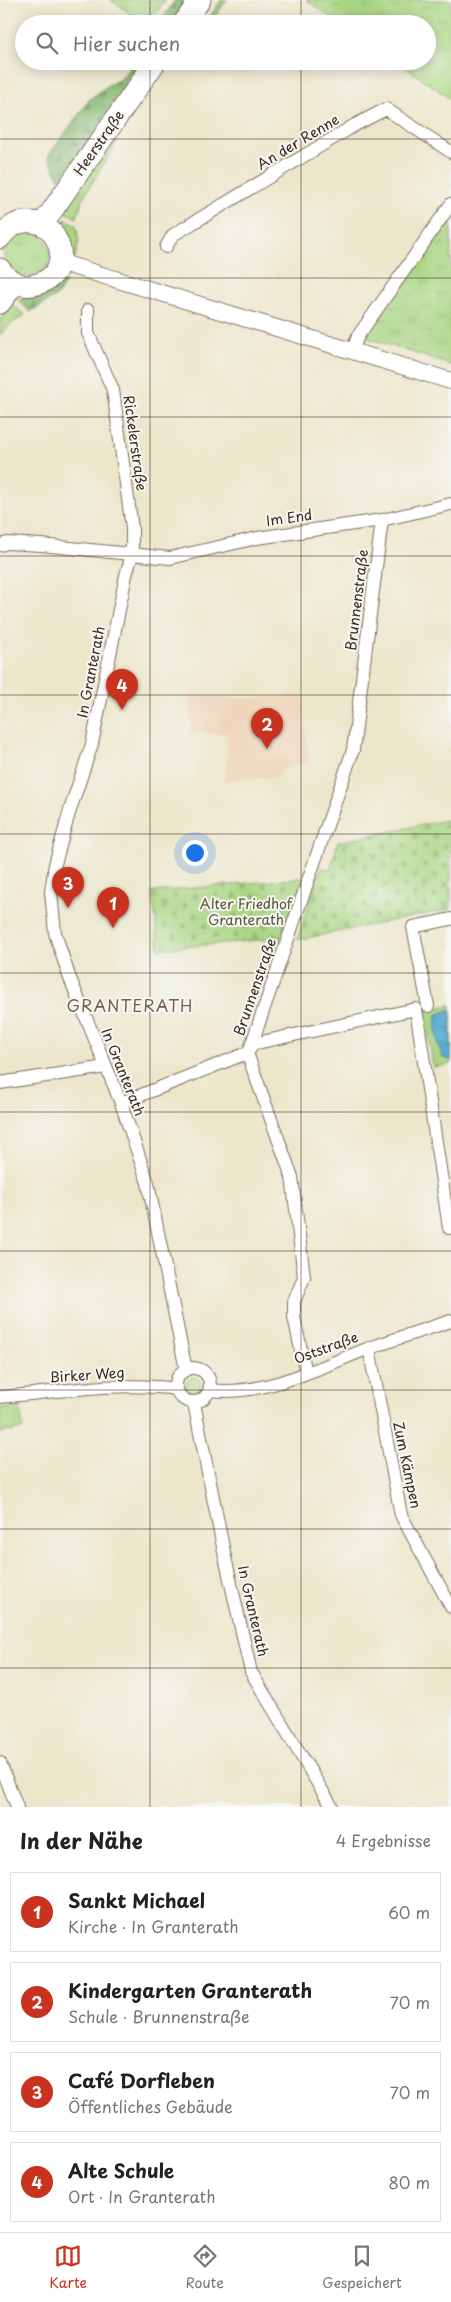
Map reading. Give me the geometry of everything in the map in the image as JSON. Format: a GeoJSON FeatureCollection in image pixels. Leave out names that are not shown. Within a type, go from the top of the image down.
{"type":"FeatureCollection","features":[{"type":"Feature","properties":{"kind":"main road"},"geometry":{"type":"LineString","coordinates":[[189,15],[200,0]]}},
{"type":"Feature","properties":{"kind":"main road","name":"Heerstraße"},"geometry":{"type":"LineString","coordinates":[[42,224],[150,70]]}},
{"type":"Feature","properties":{"kind":"main road"},"geometry":{"type":"LineString","coordinates":[[0,238],[7,230],[21,222],[42,224],[54,234],[59,244],[60,262],[53,275],[40,284],[25,286],[7,276],[0,303]]}},
{"type":"Feature","properties":{"kind":"street","name":"An der Renne"},"geometry":{"type":"LineString","coordinates":[[166,247],[173,235],[355,125],[386,109],[451,152]]}},
{"type":"Feature","properties":{"kind":"street"},"geometry":{"type":"LineString","coordinates":[[352,352],[358,336],[451,204]]}},
{"type":"Feature","properties":{"kind":"street"},"geometry":{"type":"LineString","coordinates":[[60,262],[451,382]]}},
{"type":"Feature","properties":{"kind":"street","name":"Rickelerstraße"},"geometry":{"type":"LineString","coordinates":[[88,310],[88,333],[112,390],[132,528],[132,555]]}},
{"type":"Feature","properties":{"kind":"street","name":"Im End"},"geometry":{"type":"LineString","coordinates":[[0,545],[41,545],[170,558],[257,538],[382,520],[451,504]]}},
{"type":"Feature","properties":{"kind":"street","name":"Brunnenstraße"},"geometry":{"type":"LineString","coordinates":[[306,1372],[294,1317],[294,1302],[304,1277],[292,1177],[249,1048],[353,750],[382,520]]}},
{"type":"Feature","properties":{"kind":"street","name":"In Granterath"},"geometry":{"type":"LineString","coordinates":[[132,555],[126,576],[92,744],[70,810],[51,892],[55,933],[69,976],[121,1103],[148,1183],[186,1370]]}},
{"type":"Feature","properties":{"kind":"street"},"geometry":{"type":"LineString","coordinates":[[428,1006],[413,927],[451,919]]}},
{"type":"Feature","properties":{"kind":"street"},"geometry":{"type":"LineString","coordinates":[[121,1103],[249,1048],[416,1008],[447,1177],[449,1228]]}},
{"type":"Feature","properties":{"kind":"street"},"geometry":{"type":"LineString","coordinates":[[0,1084],[106,1067]]}},
{"type":"Feature","properties":{"kind":"street","name":"Oststraße"},"geometry":{"type":"LineString","coordinates":[[210,1390],[225,1392],[250,1390],[451,1321]]}},
{"type":"Feature","properties":{"kind":"street","name":"Zum Kämpen"},"geometry":{"type":"LineString","coordinates":[[369,1348],[401,1516],[451,1607]]}},
{"type":"Feature","properties":{"kind":"street"},"geometry":{"type":"LineString","coordinates":[[194,1368],[203,1371],[210,1380],[210,1390],[204,1399],[194,1402],[185,1400],[176,1389],[179,1376],[186,1370],[194,1368]]}},
{"type":"Feature","properties":{"kind":"street","name":"Birker Weg"},"geometry":{"type":"LineString","coordinates":[[0,1396],[124,1387],[158,1386],[176,1389]]}},
{"type":"Feature","properties":{"kind":"street","name":"In Granterath"},"geometry":{"type":"LineString","coordinates":[[194,1402],[225,1557],[251,1672],[332,1807]]}},
{"type":"Feature","properties":{"kind":"street"},"geometry":{"type":"LineString","coordinates":[[0,1763],[16,1807]]}},
{"type":"Feature","properties":{"kind":"shaded area"},"geometry":{"type":"Polygon","coordinates":[[[303,694],[308,764],[287,766],[277,777],[225,781],[228,734],[190,732],[192,695],[244,699],[303,694]]]}},
{"type":"Feature","properties":{"kind":"green space"},"geometry":{"type":"Polygon","coordinates":[[[111,0],[165,0],[155,15],[133,15],[111,0]]]}},
{"type":"Feature","properties":{"kind":"green space"},"geometry":{"type":"Polygon","coordinates":[[[175,0],[188,0],[178,15],[165,15],[175,0]]]}},
{"type":"Feature","properties":{"kind":"green space"},"geometry":{"type":"Polygon","coordinates":[[[221,0],[227,0],[216,15],[211,15],[221,0]]]}},
{"type":"Feature","properties":{"kind":"green space"},"geometry":{"type":"Polygon","coordinates":[[[306,0],[451,0],[451,99],[409,70],[436,70],[436,15],[328,15],[306,0]]]}},
{"type":"Feature","properties":{"kind":"green space"},"geometry":{"type":"Polygon","coordinates":[[[128,70],[140,70],[59,179],[48,156],[90,99],[108,85],[121,79],[128,70]]]}},
{"type":"Feature","properties":{"kind":"green space"},"geometry":{"type":"Polygon","coordinates":[[[112,139],[117,142],[82,199],[77,218],[65,212],[112,139]]]}},
{"type":"Feature","properties":{"kind":"green space"},"geometry":{"type":"Polygon","coordinates":[[[451,212],[451,365],[365,337],[451,212]]]}},
{"type":"Feature","properties":{"kind":"green space"},"geometry":{"type":"Polygon","coordinates":[[[65,219],[76,225],[79,241],[75,258],[64,239],[62,229],[65,219]]]}},
{"type":"Feature","properties":{"kind":"green space"},"geometry":{"type":"Polygon","coordinates":[[[40,231],[53,255],[43,273],[23,277],[6,265],[4,252],[6,244],[13,233],[40,231]]]}},
{"type":"Feature","properties":{"kind":"green space"},"geometry":{"type":"Polygon","coordinates":[[[66,282],[58,295],[30,312],[19,300],[66,282]]]}},
{"type":"Feature","properties":{"kind":"green space"},"geometry":{"type":"Polygon","coordinates":[[[12,305],[25,315],[11,324],[0,335],[0,320],[12,305]]]}},
{"type":"Feature","properties":{"kind":"green space"},"geometry":{"type":"Polygon","coordinates":[[[451,819],[451,909],[297,940],[321,867],[330,870],[338,842],[451,819]]]}},
{"type":"Feature","properties":{"kind":"green space","name":"Alter Friedhof Granterath"},"geometry":{"type":"Polygon","coordinates":[[[304,878],[281,938],[159,949],[152,892],[304,878]]]}},
{"type":"Feature","properties":{"kind":"green space"},"geometry":{"type":"Polygon","coordinates":[[[451,1005],[451,1064],[433,1067],[425,1010],[451,1005]]]}},
{"type":"Feature","properties":{"kind":"green space"},"geometry":{"type":"Polygon","coordinates":[[[190,1377],[196,1377],[201,1382],[199,1391],[190,1393],[185,1388],[185,1382],[190,1377]]]}},
{"type":"Feature","properties":{"kind":"green space"},"geometry":{"type":"Polygon","coordinates":[[[20,1407],[23,1429],[0,1433],[0,1408],[20,1407]]]}},
{"type":"Feature","properties":{"kind":"water"},"geometry":{"type":"Polygon","coordinates":[[[451,1009],[451,1060],[443,1058],[441,1053],[437,1037],[436,1015],[451,1009]]]}},
{"type":"Feature","properties":{"kind":"place","name":"Alte Schule"},"geometry":{"type":"Point","coordinates":[122,710]}},
{"type":"Feature","properties":{"kind":"place","name":"Kindergarten Granterath"},"geometry":{"type":"Point","coordinates":[267,749]}},
{"type":"Feature","properties":{"kind":"place","name":"Café Dorfleben"},"geometry":{"type":"Point","coordinates":[68,908]}},
{"type":"Feature","properties":{"kind":"place","name":"Sankt Michael"},"geometry":{"type":"Point","coordinates":[113,928]}},
{"type":"Feature","properties":{"kind":"district","name":"GRANTERATH"},"geometry":{"type":"Point","coordinates":[130,1006]}}]}
